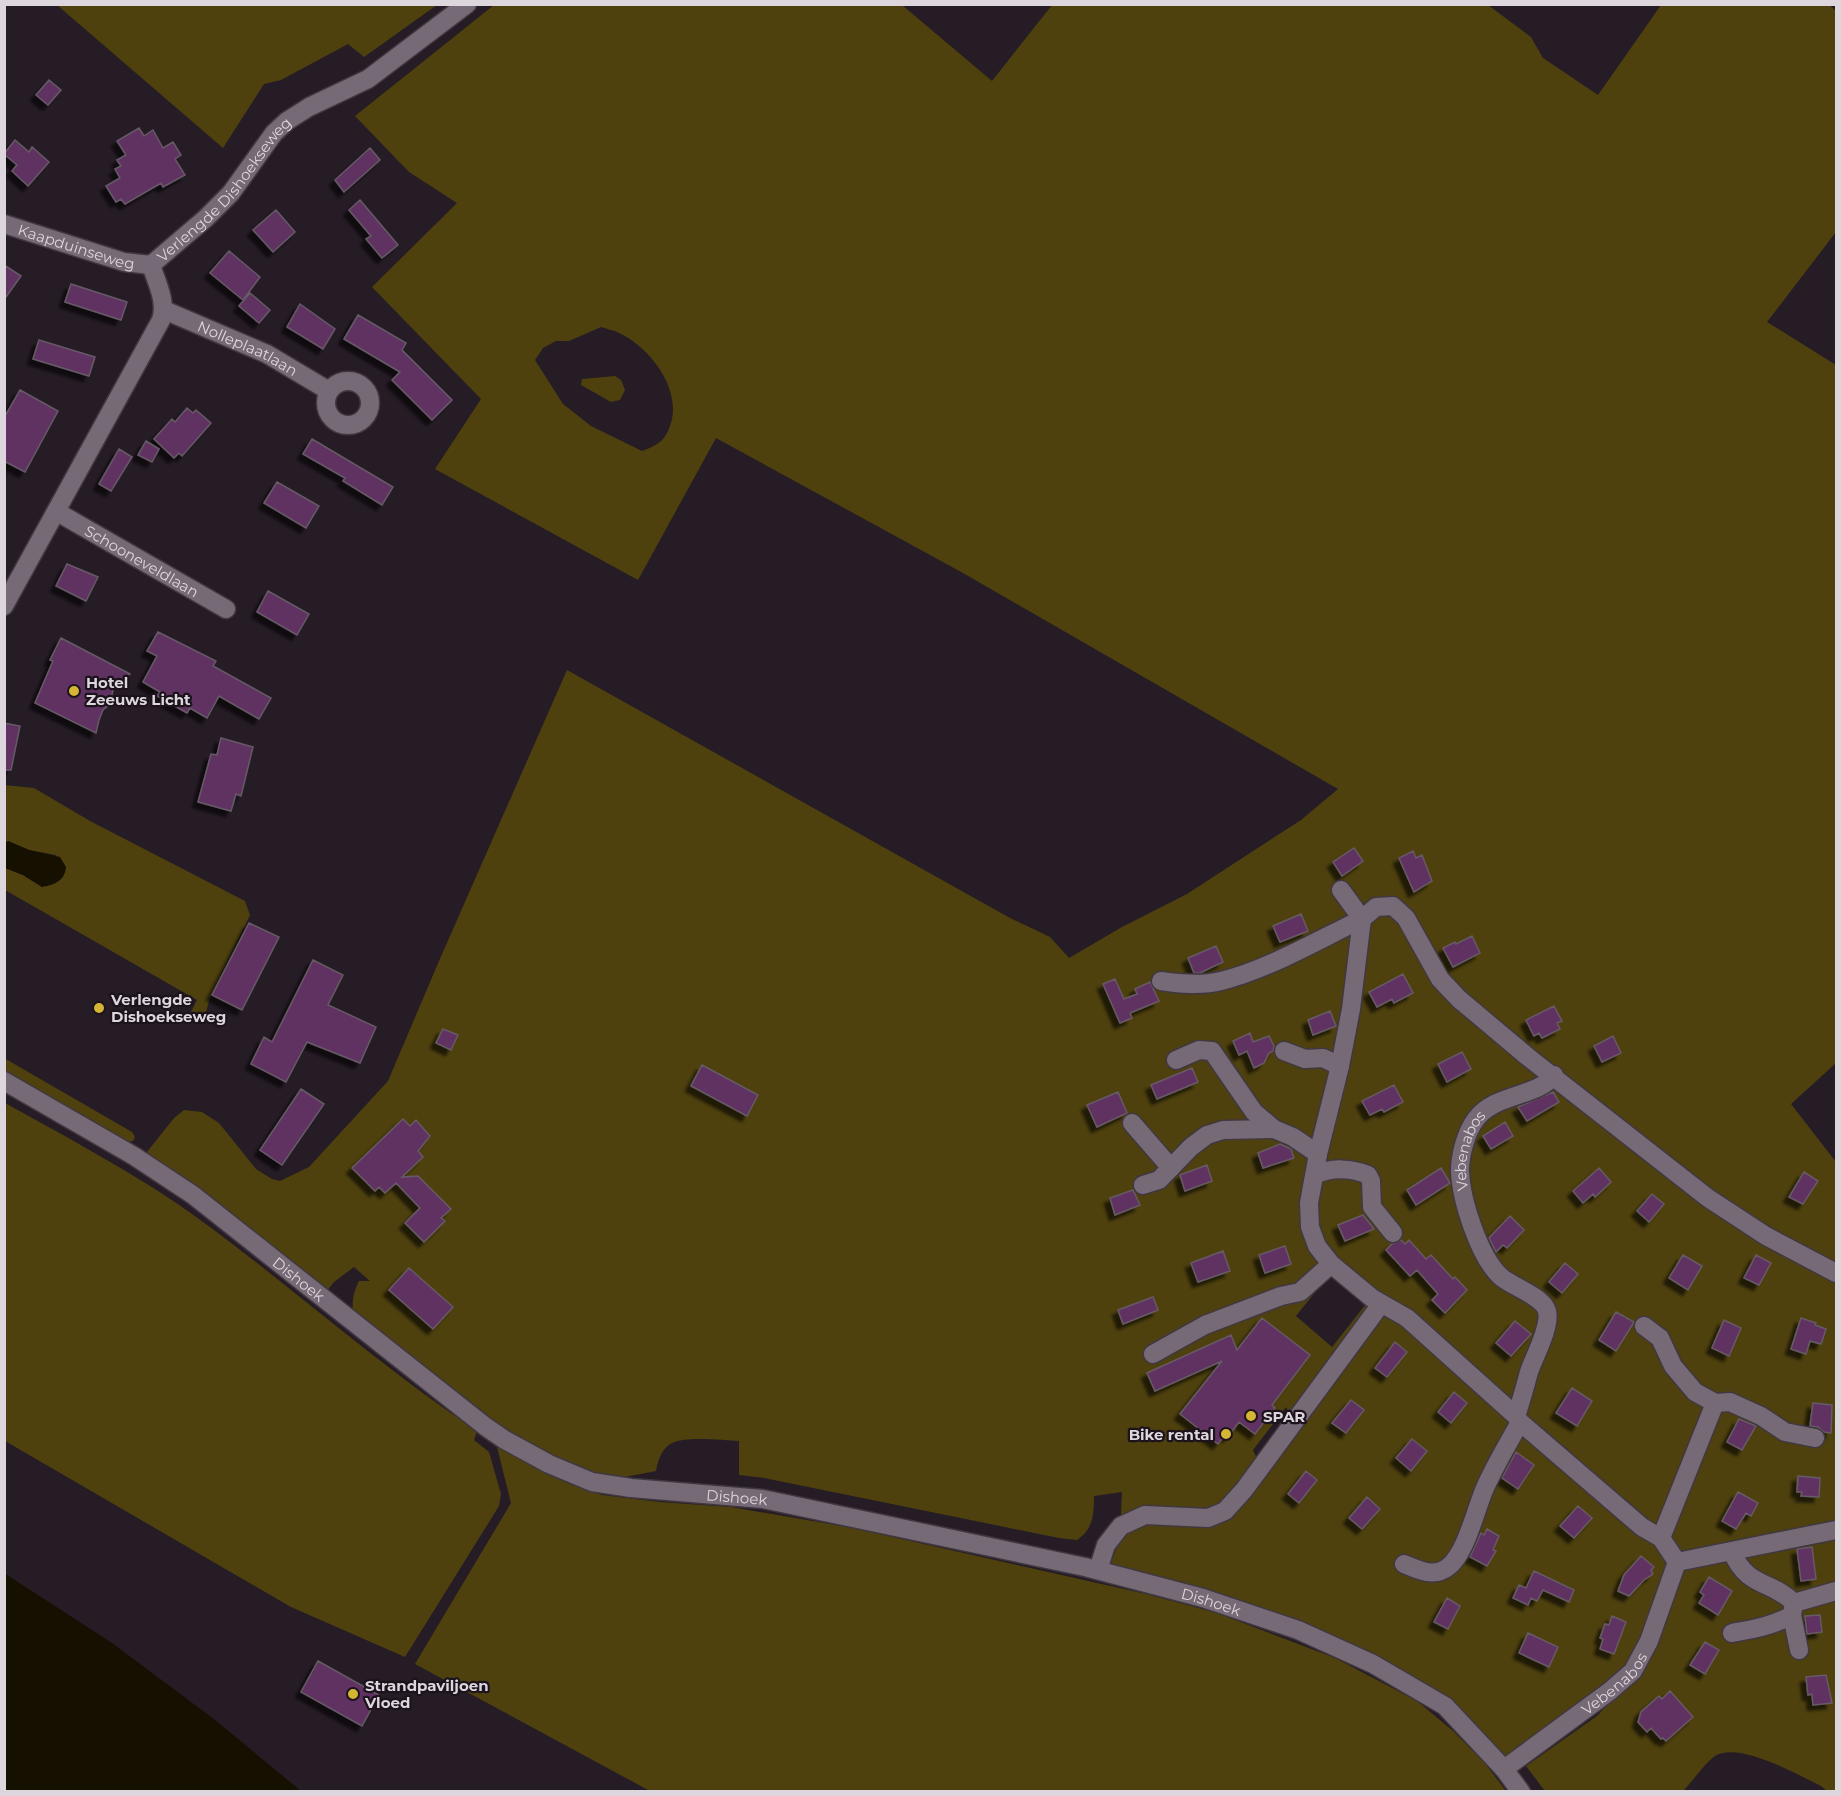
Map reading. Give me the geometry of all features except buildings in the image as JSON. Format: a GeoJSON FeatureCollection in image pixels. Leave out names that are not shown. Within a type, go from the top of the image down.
{"type":"FeatureCollection","features":[{"type":"Feature","properties":{"kind":"street","name":"Verlengde Dishoekseweg"},"geometry":{"type":"LineString","coordinates":[[164,310],[151,265],[206,218],[231,193],[274,133],[287,121],[309,107],[369,79],[467,4]]}},
{"type":"Feature","properties":{"kind":"street","name":"Kaapduinseweg"},"geometry":{"type":"LineString","coordinates":[[4,224],[124,261],[151,265]]}},
{"type":"Feature","properties":{"kind":"street","name":"Nolleplaatlaan"},"geometry":{"type":"LineString","coordinates":[[164,310],[267,354],[329,391]]}},
{"type":"Feature","properties":{"kind":"street"},"geometry":{"type":"LineString","coordinates":[[4,606],[57,512],[164,310]]}},
{"type":"Feature","properties":{"kind":"street","name":"Schooneveldlaan"},"geometry":{"type":"LineString","coordinates":[[57,512],[226,609]]}},
{"type":"Feature","properties":{"kind":"street"},"geometry":{"type":"LineString","coordinates":[[1341,890],[1362,919],[1351,1010],[1309,1203],[1310,1227],[1317,1246],[1331,1264],[1381,1304],[1407,1318],[1642,1527],[1661,1538],[1677,1562],[1836,1530]]}},
{"type":"Feature","properties":{"kind":"street"},"geometry":{"type":"LineString","coordinates":[[1161,981],[1189,985],[1220,981],[1257,969],[1362,919],[1376,907],[1393,906],[1406,918],[1440,979],[1459,999],[1528,1057],[1554,1075],[1631,1140],[1708,1198],[1766,1236],[1836,1273]]}},
{"type":"Feature","properties":{"kind":"street"},"geometry":{"type":"LineString","coordinates":[[1176,1060],[1199,1050],[1212,1051],[1254,1112],[1274,1129],[1293,1137],[1318,1154]]}},
{"type":"Feature","properties":{"kind":"street"},"geometry":{"type":"LineString","coordinates":[[1284,1051],[1305,1059],[1323,1058],[1340,1066]]}},
{"type":"Feature","properties":{"kind":"street","name":"Vebenabos"},"geometry":{"type":"LineString","coordinates":[[1404,1564],[1431,1573],[1447,1568],[1455,1559],[1474,1520],[1483,1491],[1518,1419],[1530,1371],[1546,1326],[1547,1311],[1539,1299],[1499,1276],[1483,1251],[1462,1191],[1460,1169],[1463,1147],[1476,1119],[1490,1105],[1545,1084],[1554,1075]]}},
{"type":"Feature","properties":{"kind":"street","name":"Dishoek"},"geometry":{"type":"LineString","coordinates":[[4,1081],[134,1156],[193,1195],[486,1427],[549,1464],[592,1482],[631,1488],[763,1499],[1098,1570],[1203,1598],[1287,1626],[1373,1664],[1445,1706],[1504,1768],[1521,1791]]}},
{"type":"Feature","properties":{"kind":"street"},"geometry":{"type":"LineString","coordinates":[[1132,1123],[1171,1168]]}},
{"type":"Feature","properties":{"kind":"street"},"geometry":{"type":"LineString","coordinates":[[1143,1185],[1159,1180],[1191,1147],[1207,1135],[1223,1130],[1274,1129]]}},
{"type":"Feature","properties":{"kind":"street"},"geometry":{"type":"LineString","coordinates":[[1315,1175],[1327,1169],[1359,1171],[1368,1175],[1371,1181],[1372,1207],[1393,1233]]}},
{"type":"Feature","properties":{"kind":"street"},"geometry":{"type":"LineString","coordinates":[[1153,1354],[1205,1325],[1281,1296],[1300,1292],[1331,1264]]}},
{"type":"Feature","properties":{"kind":"street"},"geometry":{"type":"LineString","coordinates":[[1098,1570],[1106,1545],[1121,1526],[1145,1515],[1208,1518],[1225,1511],[1244,1490],[1381,1304]]}},
{"type":"Feature","properties":{"kind":"street"},"geometry":{"type":"LineString","coordinates":[[1644,1326],[1660,1338],[1672,1366],[1695,1392],[1715,1403],[1730,1401],[1761,1416],[1785,1432],[1815,1438]]}},
{"type":"Feature","properties":{"kind":"street"},"geometry":{"type":"LineString","coordinates":[[1661,1538],[1715,1403]]}},
{"type":"Feature","properties":{"kind":"street"},"geometry":{"type":"LineString","coordinates":[[1732,1552],[1737,1562],[1755,1581],[1790,1598],[1799,1650]]}},
{"type":"Feature","properties":{"kind":"street","name":"Vebenabos"},"geometry":{"type":"LineString","coordinates":[[1504,1768],[1610,1691],[1633,1671],[1649,1641],[1677,1562]]}},
{"type":"Feature","properties":{"kind":"street"},"geometry":{"type":"LineString","coordinates":[[1732,1633],[1765,1627],[1793,1609],[1836,1591]]}},
{"type":"Feature","properties":{"kind":"shaded area"},"geometry":{"type":"Polygon","coordinates":[[[1828,4],[1836,11],[1836,232],[1767,322],[1836,365],[1836,1063],[1791,1104],[1836,1162],[1836,1791],[1827,1791],[1768,1761],[1738,1753],[1726,1753],[1711,1759],[1683,1791],[1545,1791],[1526,1766],[1597,1716],[1608,1704],[1603,1688],[1507,1760],[1464,1712],[1426,1685],[1382,1661],[1337,1640],[1248,1606],[1170,1580],[1110,1565],[1120,1539],[1122,1492],[1094,1496],[1092,1521],[1077,1540],[739,1475],[739,1441],[705,1439],[678,1441],[672,1443],[663,1452],[656,1471],[620,1478],[576,1468],[513,1435],[469,1405],[353,1314],[353,1297],[359,1281],[370,1281],[354,1267],[334,1282],[325,1293],[143,1157],[174,1118],[184,1110],[202,1112],[219,1123],[256,1169],[280,1181],[309,1167],[388,1081],[567,670],[1010,918],[1050,937],[1069,958],[1122,927],[1187,894],[1301,820],[1338,789],[963,573],[716,438],[638,580],[435,469],[481,399],[372,287],[457,203],[409,172],[355,116],[494,5],[902,5],[992,81],[1052,5],[1488,5],[1531,37],[1543,58],[1598,95],[1661,5],[1828,4]],[[601,327],[569,341],[556,341],[543,348],[535,360],[563,404],[591,426],[642,451],[659,443],[668,431],[672,419],[671,393],[659,368],[640,347],[619,333],[601,327]],[[1329,1275],[1296,1316],[1332,1347],[1366,1304],[1329,1275]],[[1286,1407],[1253,1450],[1263,1472],[1296,1428],[1286,1407]]]}},
{"type":"Feature","properties":{"kind":"shaded area"},"geometry":{"type":"Polygon","coordinates":[[[57,5],[437,5],[364,57],[348,44],[281,80],[264,84],[223,148],[57,5]]]}},
{"type":"Feature","properties":{"kind":"shaded area"},"geometry":{"type":"Polygon","coordinates":[[[615,376],[621,380],[625,390],[620,400],[611,402],[581,385],[582,379],[615,376]]]}},
{"type":"Feature","properties":{"kind":"shaded area"},"geometry":{"type":"Polygon","coordinates":[[[5,785],[34,788],[90,821],[245,901],[250,915],[211,995],[203,1022],[189,1016],[197,1000],[5,890],[5,868],[23,875],[42,887],[56,855],[29,850],[8,841],[5,843],[5,785]]]}},
{"type":"Feature","properties":{"kind":"shaded area"},"geometry":{"type":"Polygon","coordinates":[[[8,841],[29,850],[60,857],[66,867],[64,876],[55,883],[42,887],[23,875],[5,868],[5,843],[8,841]]]}},
{"type":"Feature","properties":{"kind":"shaded area"},"geometry":{"type":"Polygon","coordinates":[[[4,1058],[132,1132],[135,1137],[133,1141],[122,1140],[5,1071],[4,1058]]]}},
{"type":"Feature","properties":{"kind":"shaded area"},"geometry":{"type":"Polygon","coordinates":[[[5,1103],[110,1162],[186,1209],[375,1357],[477,1431],[474,1440],[489,1452],[501,1494],[499,1506],[405,1657],[291,1607],[5,1441],[5,1103]]]}},
{"type":"Feature","properties":{"kind":"shaded area"},"geometry":{"type":"Polygon","coordinates":[[[496,1443],[567,1483],[602,1495],[731,1507],[853,1528],[1146,1594],[1217,1613],[1335,1658],[1417,1701],[1452,1730],[1484,1762],[1506,1791],[650,1791],[415,1664],[511,1503],[496,1443]]]}},
{"type":"Feature","properties":{"kind":"shaded area"},"geometry":{"type":"Polygon","coordinates":[[[4,1573],[112,1643],[215,1720],[301,1791],[5,1791],[4,1573]]]}},
{"type":"Feature","properties":{"kind":"place","name":"Hotel Zeeuws Licht"},"geometry":{"type":"Point","coordinates":[74,691]}},
{"type":"Feature","properties":{"kind":"place","name":"Verlengde Dishoekseweg"},"geometry":{"type":"Point","coordinates":[99,1008]}},
{"type":"Feature","properties":{"kind":"place","name":"SPAR"},"geometry":{"type":"Point","coordinates":[1251,1416]}},
{"type":"Feature","properties":{"kind":"place","name":"Bike rental"},"geometry":{"type":"Point","coordinates":[1226,1434]}},
{"type":"Feature","properties":{"kind":"place","name":"Strandpaviljoen Vloed"},"geometry":{"type":"Point","coordinates":[353,1694]}}]}
